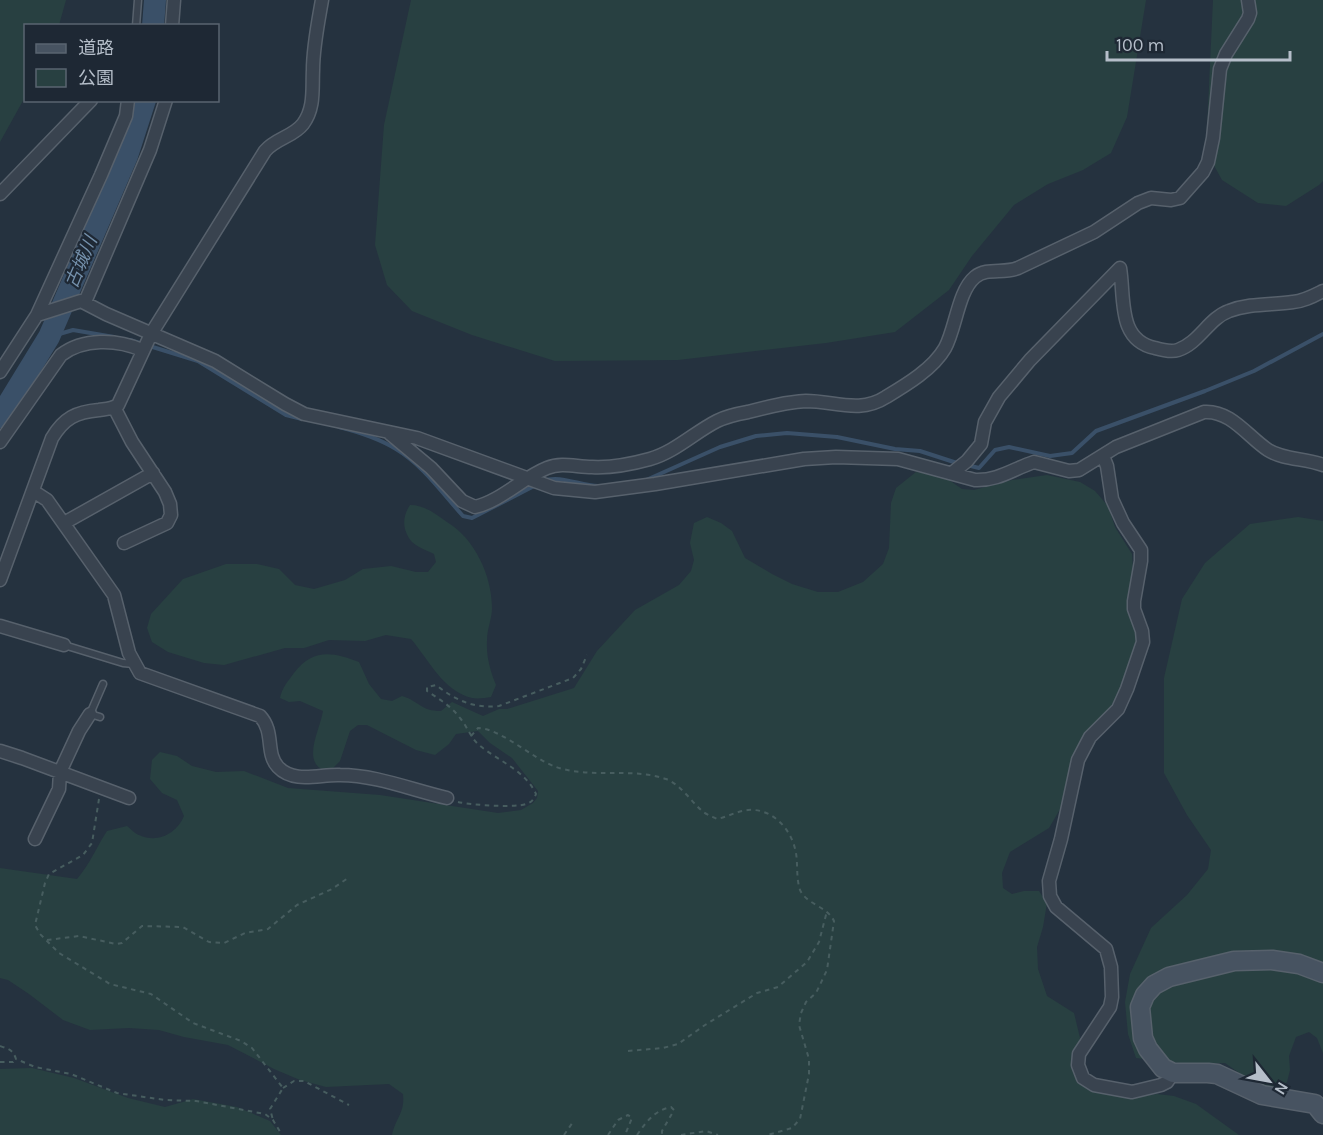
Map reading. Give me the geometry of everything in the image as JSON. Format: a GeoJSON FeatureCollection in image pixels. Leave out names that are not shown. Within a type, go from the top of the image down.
{"type":"FeatureCollection","features":[{"type":"Feature","properties":{"kind":"main road"},"geometry":{"type":"LineString","coordinates":[[1323,973],[1299,964],[1272,960],[1234,961],[1169,977],[1154,984],[1144,995],[1140,1007],[1143,1038],[1162,1068],[1173,1073],[1217,1074],[1262,1095],[1315,1104],[1323,1114]]}},
{"type":"Feature","properties":{"kind":"street"},"geometry":{"type":"LineString","coordinates":[[172,24],[174,0]]}},
{"type":"Feature","properties":{"kind":"street"},"geometry":{"type":"LineString","coordinates":[[0,580],[52,438],[65,420],[82,411],[114,407],[123,396],[146,343],[265,151],[276,140],[295,133],[306,120],[313,98],[313,70],[322,0]]}},
{"type":"Feature","properties":{"kind":"street"},"geometry":{"type":"LineString","coordinates":[[386,431],[431,468],[462,501],[470,506],[480,505],[534,481],[556,465],[602,467],[652,459],[720,420],[787,402],[808,401],[861,407],[872,405],[917,375],[941,354],[949,340],[966,289],[976,276],[1018,268],[1094,232],[1138,203],[1151,198],[1171,200],[1179,198],[1203,172],[1208,162],[1213,138],[1220,69],[1226,54],[1248,19],[1250,13],[1248,0]]}},
{"type":"Feature","properties":{"kind":"street"},"geometry":{"type":"LineString","coordinates":[[0,194],[89,102]]}},
{"type":"Feature","properties":{"kind":"street"},"geometry":{"type":"LineString","coordinates":[[0,372],[40,314],[126,116],[128,102]]}},
{"type":"Feature","properties":{"kind":"street"},"geometry":{"type":"LineString","coordinates":[[81,301],[150,150],[165,102]]}},
{"type":"Feature","properties":{"kind":"street"},"geometry":{"type":"LineString","coordinates":[[952,473],[968,461],[981,444],[985,422],[999,397],[1030,360],[1120,268],[1126,325],[1134,337],[1146,346],[1163,350],[1178,350],[1228,311],[1250,306],[1295,302],[1323,291]]}},
{"type":"Feature","properties":{"kind":"street"},"geometry":{"type":"LineString","coordinates":[[40,314],[81,301],[146,343]]}},
{"type":"Feature","properties":{"kind":"street"},"geometry":{"type":"LineString","coordinates":[[0,442],[61,356],[84,344],[97,342],[146,343],[215,362],[304,414],[386,431],[453,450],[554,488],[595,492],[804,459],[836,457],[898,459],[975,480],[1002,476],[1034,462],[1069,471],[1079,470],[1116,447],[1211,411],[1237,424],[1276,454],[1323,465]]}},
{"type":"Feature","properties":{"kind":"street"},"geometry":{"type":"LineString","coordinates":[[114,407],[170,504],[171,518],[167,523],[124,543]]}},
{"type":"Feature","properties":{"kind":"street"},"geometry":{"type":"LineString","coordinates":[[1103,456],[1117,513],[1141,550],[1134,609],[1142,631],[1143,642],[1118,710],[1090,737],[1078,760],[1061,839],[1049,880],[1050,896],[1056,907],[1106,949],[1111,967],[1110,1007],[1079,1054],[1078,1065],[1083,1078],[1094,1085],[1132,1092],[1161,1085],[1167,1082],[1173,1073]]}},
{"type":"Feature","properties":{"kind":"street"},"geometry":{"type":"LineString","coordinates":[[64,523],[153,473]]}},
{"type":"Feature","properties":{"kind":"street"},"geometry":{"type":"LineString","coordinates":[[33,491],[47,500],[114,595],[129,653],[140,672],[260,716],[268,726],[275,763],[291,775],[302,777],[341,775],[380,779],[410,790],[447,798]]}},
{"type":"Feature","properties":{"kind":"street"},"geometry":{"type":"LineString","coordinates":[[0,627],[64,645]]}},
{"type":"Feature","properties":{"kind":"street"},"geometry":{"type":"LineString","coordinates":[[36,839],[58,789],[60,772],[79,731],[95,716]]}},
{"type":"Feature","properties":{"kind":"street"},"geometry":{"type":"LineString","coordinates":[[0,752],[129,798]]}},
{"type":"Feature","properties":{"kind":"lane"},"geometry":{"type":"LineString","coordinates":[[136,24],[138,0]]}},
{"type":"Feature","properties":{"kind":"lane"},"geometry":{"type":"LineString","coordinates":[[64,645],[123,663],[134,664]]}},
{"type":"Feature","properties":{"kind":"lane"},"geometry":{"type":"LineString","coordinates":[[95,716],[103,684]]}},
{"type":"Feature","properties":{"kind":"path"},"geometry":{"type":"LineString","coordinates":[[447,798],[471,805],[522,805],[531,801],[535,796],[535,791],[513,768],[478,745],[462,719],[451,707],[427,691],[429,685],[436,685],[471,705],[499,706],[573,678],[581,669],[587,655]]}},
{"type":"Feature","properties":{"kind":"path"},"geometry":{"type":"LineString","coordinates":[[471,736],[478,728],[487,729],[542,762],[573,772],[633,774],[667,780],[678,786],[703,812],[717,819],[756,810],[770,814],[784,827],[794,846],[801,891],[807,898],[827,911],[834,921],[827,970],[816,993],[803,1007],[800,1020],[809,1059],[809,1074],[800,1119],[792,1128],[768,1135]]}},
{"type":"Feature","properties":{"kind":"path"},"geometry":{"type":"LineString","coordinates":[[101,787],[92,843],[83,855],[53,871],[45,883],[35,925],[40,934],[59,953],[110,984],[151,994],[193,1023],[241,1041],[252,1048],[283,1088]]}},
{"type":"Feature","properties":{"kind":"path"},"geometry":{"type":"LineString","coordinates":[[47,940],[79,936],[116,944],[122,943],[142,926],[183,927],[209,942],[224,943],[245,933],[268,929],[297,905],[332,889],[348,878]]}},
{"type":"Feature","properties":{"kind":"path"},"geometry":{"type":"LineString","coordinates":[[628,1051],[663,1048],[678,1044],[757,993],[778,987],[807,962],[819,942],[827,911]]}},
{"type":"Feature","properties":{"kind":"path"},"geometry":{"type":"LineString","coordinates":[[0,1046],[13,1051],[16,1059],[35,1068],[71,1074],[117,1093],[165,1101],[196,1101],[249,1110],[265,1114],[273,1120]]}},
{"type":"Feature","properties":{"kind":"path"},"geometry":{"type":"LineString","coordinates":[[0,1062],[13,1062],[16,1059]]}},
{"type":"Feature","properties":{"kind":"path"},"geometry":{"type":"LineString","coordinates":[[282,1135],[273,1120],[270,1109],[283,1088],[294,1081],[304,1082],[349,1105]]}},
{"type":"Feature","properties":{"kind":"path"},"geometry":{"type":"LineString","coordinates":[[637,1135],[646,1121],[655,1113],[671,1107],[674,1110],[662,1135]]}},
{"type":"Feature","properties":{"kind":"path"},"geometry":{"type":"LineString","coordinates":[[608,1135],[618,1120],[628,1115],[632,1118],[625,1135]]}},
{"type":"Feature","properties":{"kind":"path"},"geometry":{"type":"LineString","coordinates":[[564,1135],[573,1122]]}},
{"type":"Feature","properties":{"kind":"path"},"geometry":{"type":"LineString","coordinates":[[681,1135],[706,1131],[718,1135]]}},
{"type":"Feature","properties":{"kind":"green space"},"geometry":{"type":"Polygon","coordinates":[[[0,0],[66,0],[59,24],[24,24],[24,99],[0,142],[0,0]]]}},
{"type":"Feature","properties":{"kind":"green space"},"geometry":{"type":"Polygon","coordinates":[[[411,0],[1146,0],[1127,117],[1111,153],[1083,170],[1048,184],[1014,205],[972,256],[949,290],[895,332],[826,343],[678,360],[555,361],[472,335],[412,311],[387,285],[375,245],[384,125],[411,0]]]}},
{"type":"Feature","properties":{"kind":"green space"},"geometry":{"type":"Polygon","coordinates":[[[1213,0],[1323,0],[1323,181],[1286,206],[1258,203],[1222,180],[1206,151],[1213,0]]]}},
{"type":"Feature","properties":{"kind":"green space"},"geometry":{"type":"Polygon","coordinates":[[[916,472],[943,476],[962,489],[974,490],[1012,480],[1047,475],[1080,482],[1095,491],[1108,506],[1115,527],[1132,554],[1138,643],[1125,681],[1115,702],[1100,720],[1063,804],[1049,828],[1010,852],[1002,873],[1003,888],[1012,894],[1039,891],[1047,903],[1037,947],[1038,969],[1047,996],[1074,1013],[1080,1038],[1075,1055],[1093,1088],[1135,1097],[1157,1094],[1174,1096],[1196,1104],[1239,1135],[392,1135],[401,1111],[403,1094],[389,1084],[326,1087],[300,1080],[274,1069],[228,1045],[159,1030],[129,1028],[90,1030],[63,1020],[8,980],[0,978],[0,868],[77,879],[107,831],[127,826],[138,834],[153,838],[172,832],[184,816],[177,800],[162,793],[150,779],[152,760],[160,752],[177,756],[192,766],[216,772],[244,771],[288,788],[380,795],[498,813],[521,810],[537,798],[538,791],[512,758],[490,743],[478,731],[456,734],[449,744],[435,755],[416,750],[367,725],[358,725],[350,731],[340,761],[329,772],[320,768],[313,755],[323,711],[300,701],[289,702],[280,698],[290,679],[309,659],[332,654],[359,662],[369,684],[381,699],[392,701],[402,696],[429,710],[441,711],[452,702],[483,716],[499,709],[507,709],[574,688],[597,651],[635,610],[679,585],[691,571],[694,560],[690,543],[694,523],[707,517],[732,531],[745,558],[792,584],[818,592],[838,592],[863,582],[883,564],[889,548],[891,503],[896,488],[916,472]]]}},
{"type":"Feature","properties":{"kind":"green space"},"geometry":{"type":"Polygon","coordinates":[[[410,505],[430,511],[457,529],[474,548],[480,559],[489,583],[492,608],[487,636],[487,652],[496,685],[491,697],[472,698],[453,689],[437,674],[411,639],[386,635],[365,641],[329,640],[304,648],[285,648],[224,665],[204,663],[168,652],[152,642],[147,628],[151,614],[183,579],[226,564],[257,564],[279,569],[295,585],[314,589],[345,580],[363,569],[391,566],[416,572],[428,572],[436,562],[434,554],[412,542],[405,528],[404,519],[410,505]]]}},
{"type":"Feature","properties":{"kind":"green space"},"geometry":{"type":"Polygon","coordinates":[[[1298,517],[1323,521],[1323,1053],[1317,1038],[1309,1032],[1296,1037],[1289,1056],[1290,1070],[1287,1082],[1275,1093],[1259,1087],[1225,1063],[1188,1064],[1136,1058],[1128,1034],[1125,1002],[1130,974],[1151,928],[1187,895],[1208,869],[1211,850],[1187,815],[1164,773],[1164,678],[1182,599],[1205,563],[1250,524],[1298,517]]]}},
{"type":"Feature","properties":{"kind":"green space"},"geometry":{"type":"Polygon","coordinates":[[[32,1068],[74,1078],[128,1098],[165,1107],[193,1099],[237,1107],[270,1121],[281,1135],[0,1135],[0,1069],[32,1068]]]}},
{"type":"Feature","properties":{"kind":"waterway","name":"古城川"},"geometry":{"type":"LineString","coordinates":[[153,24],[155,0]]}},
{"type":"Feature","properties":{"kind":"waterway","name":"古城川"},"geometry":{"type":"LineString","coordinates":[[0,417],[49,337],[127,156],[144,102]]}},
{"type":"Feature","properties":{"kind":"waterway"},"geometry":{"type":"LineString","coordinates":[[49,337],[73,330],[114,337]]}},
{"type":"Feature","properties":{"kind":"waterway"},"geometry":{"type":"LineString","coordinates":[[967,465],[979,468],[995,450],[1009,447],[1050,456],[1072,453],[1096,431],[1254,371],[1323,334]]}},
{"type":"Feature","properties":{"kind":"waterway"},"geometry":{"type":"LineString","coordinates":[[130,340],[198,361],[286,415],[302,419]]}},
{"type":"Feature","properties":{"kind":"waterway"},"geometry":{"type":"LineString","coordinates":[[339,427],[361,433],[389,445],[406,456],[424,471],[463,516],[472,518],[536,485]]}},
{"type":"Feature","properties":{"kind":"waterway"},"geometry":{"type":"LineString","coordinates":[[644,481],[720,447],[756,436],[787,433],[837,437],[895,449],[920,451],[960,464]]}},
{"type":"Feature","properties":{"kind":"waterway"},"geometry":{"type":"LineString","coordinates":[[543,481],[557,479],[600,486]]}}]}
